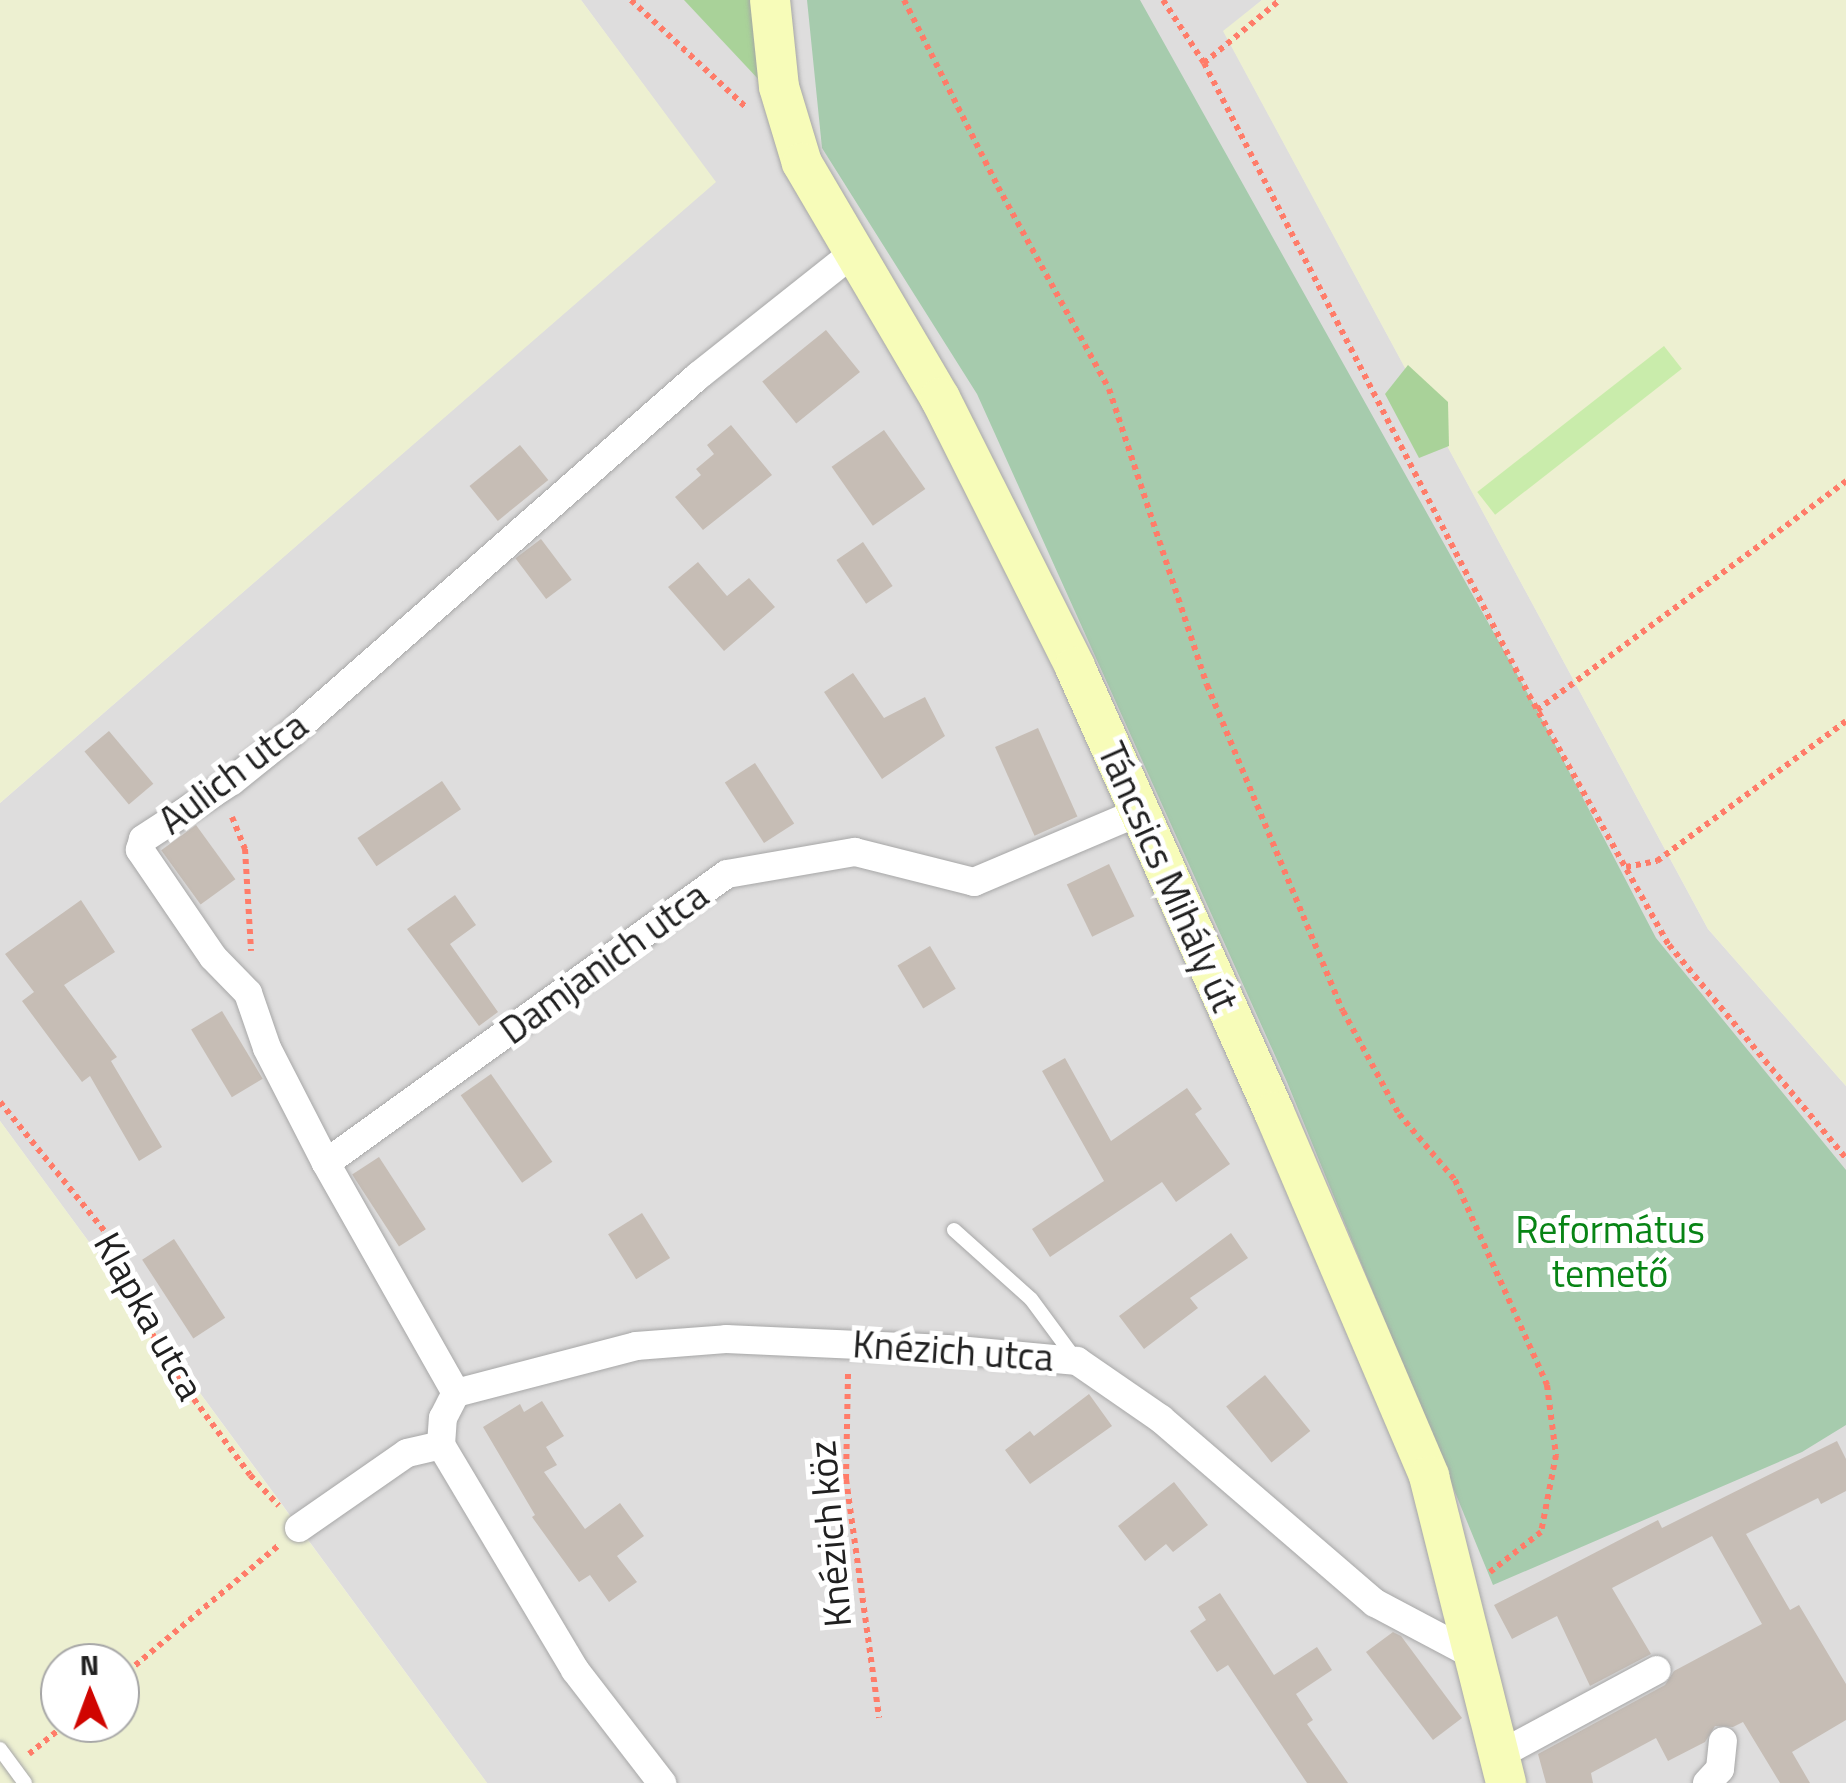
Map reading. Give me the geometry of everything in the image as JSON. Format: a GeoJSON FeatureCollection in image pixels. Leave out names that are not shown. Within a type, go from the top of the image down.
{"type":"FeatureCollection","features":[{"type":"Feature","properties":{"kind":"main road","name":"Táncsics Mihály út"},"geometry":{"type":"LineString","coordinates":[[770,0],[779,87],[802,163],[940,398],[1074,667],[1429,1476],[1462,1594],[1503,1769]]}},
{"type":"Feature","properties":{"kind":"street","name":"Aulich utca"},"geometry":{"type":"LineString","coordinates":[[456,1393],[326,1164],[266,1048],[248,992],[212,958],[140,850],[143,839],[232,781],[698,376],[853,253]]}},
{"type":"Feature","properties":{"kind":"street","name":"Damjanich utca"},"geometry":{"type":"LineString","coordinates":[[326,1164],[727,874],[856,852],[974,882],[1139,812]]}},
{"type":"Feature","properties":{"kind":"street","name":"Knézich utca"},"geometry":{"type":"LineString","coordinates":[[456,1393],[636,1346],[726,1339],[849,1343],[1077,1361],[1162,1419],[1375,1603],[1477,1658]]}},
{"type":"Feature","properties":{"kind":"street"},"geometry":{"type":"LineString","coordinates":[[456,1393],[444,1418],[441,1446],[575,1670],[662,1783]]}},
{"type":"Feature","properties":{"kind":"street"},"geometry":{"type":"LineString","coordinates":[[299,1528],[407,1453],[441,1446]]}},
{"type":"Feature","properties":{"kind":"street"},"geometry":{"type":"LineString","coordinates":[[1503,1769],[1657,1670]]}},
{"type":"Feature","properties":{"kind":"street"},"geometry":{"type":"LineString","coordinates":[[1707,1783],[1720,1769],[1724,1741]]}},
{"type":"Feature","properties":{"kind":"lane"},"geometry":{"type":"LineString","coordinates":[[954,1230],[1031,1299],[1077,1361]]}},
{"type":"Feature","properties":{"kind":"lane"},"geometry":{"type":"LineString","coordinates":[[0,1749],[24,1783]]}},
{"type":"Feature","properties":{"kind":"path"},"geometry":{"type":"LineString","coordinates":[[631,0],[757,118]]}},
{"type":"Feature","properties":{"kind":"path"},"geometry":{"type":"LineString","coordinates":[[904,0],[998,187],[1109,389],[1207,684],[1343,1012],[1399,1114],[1455,1180],[1547,1385],[1556,1455],[1540,1532],[1462,1594]]}},
{"type":"Feature","properties":{"kind":"path"},"geometry":{"type":"LineString","coordinates":[[1163,0],[1204,63],[1537,710],[1670,944],[1846,1158]]}},
{"type":"Feature","properties":{"kind":"path"},"geometry":{"type":"LineString","coordinates":[[1204,63],[1280,0]]}},
{"type":"Feature","properties":{"kind":"path"},"geometry":{"type":"LineString","coordinates":[[1537,710],[1846,480]]}},
{"type":"Feature","properties":{"kind":"path"},"geometry":{"type":"LineString","coordinates":[[1626,866],[1657,862],[1846,722]]}},
{"type":"Feature","properties":{"kind":"path"},"geometry":{"type":"LineString","coordinates":[[232,781],[229,805],[245,849],[251,956],[248,992]]}},
{"type":"Feature","properties":{"kind":"path","name":"Klapka utca"},"geometry":{"type":"LineString","coordinates":[[0,1102],[107,1234],[164,1359],[250,1475],[299,1528]]}},
{"type":"Feature","properties":{"kind":"path","name":"Knézich köz"},"geometry":{"type":"LineString","coordinates":[[849,1343],[846,1478],[879,1718]]}},
{"type":"Feature","properties":{"kind":"path"},"geometry":{"type":"LineString","coordinates":[[140,1661],[299,1528]]}},
{"type":"Feature","properties":{"kind":"shaded area"},"geometry":{"type":"Polygon","coordinates":[[[581,0],[1262,0],[1224,32],[1708,929],[1846,1086],[1846,1783],[487,1783],[0,1121],[0,803],[715,182],[581,0]]]}},
{"type":"Feature","properties":{"kind":"green space"},"geometry":{"type":"Polygon","coordinates":[[[0,0],[581,0],[716,182],[0,803],[0,0]]]}},
{"type":"Feature","properties":{"kind":"green space"},"geometry":{"type":"Polygon","coordinates":[[[684,0],[755,0],[760,81],[684,0]]]}},
{"type":"Feature","properties":{"kind":"green space","name":"Református temető"},"geometry":{"type":"Polygon","coordinates":[[[807,0],[1140,0],[1537,710],[1656,938],[1846,1170],[1846,1425],[1802,1452],[1493,1585],[1287,1082],[977,394],[822,148],[807,0]]]}},
{"type":"Feature","properties":{"kind":"green space"},"geometry":{"type":"Polygon","coordinates":[[[1262,0],[1846,0],[1846,1086],[1708,929],[1223,31],[1262,0]]]}},
{"type":"Feature","properties":{"kind":"green space"},"geometry":{"type":"Polygon","coordinates":[[[1664,346],[1682,369],[1495,515],[1477,492],[1664,346]]]}},
{"type":"Feature","properties":{"kind":"green space"},"geometry":{"type":"Polygon","coordinates":[[[1408,365],[1448,402],[1449,446],[1419,458],[1385,394],[1408,365]]]}},
{"type":"Feature","properties":{"kind":"green space"},"geometry":{"type":"Polygon","coordinates":[[[0,1121],[487,1783],[0,1783],[0,1121]]]}},
{"type":"Feature","properties":{"kind":"building"},"geometry":{"type":"Polygon","coordinates":[[[826,330],[860,372],[796,424],[762,382],[826,330]]]}},
{"type":"Feature","properties":{"kind":"building"},"geometry":{"type":"Polygon","coordinates":[[[731,425],[772,475],[703,530],[675,497],[701,475],[696,469],[714,454],[707,445],[731,425]]]}},
{"type":"Feature","properties":{"kind":"building"},"geometry":{"type":"Polygon","coordinates":[[[884,430],[925,489],[873,526],[832,467],[884,430]]]}},
{"type":"Feature","properties":{"kind":"building"},"geometry":{"type":"Polygon","coordinates":[[[520,445],[548,480],[498,521],[469,486],[520,445]]]}},
{"type":"Feature","properties":{"kind":"building"},"geometry":{"type":"Polygon","coordinates":[[[541,539],[572,580],[546,599],[515,558],[541,539]]]}},
{"type":"Feature","properties":{"kind":"building"},"geometry":{"type":"Polygon","coordinates":[[[863,542],[893,586],[866,604],[836,560],[863,542]]]}},
{"type":"Feature","properties":{"kind":"building"},"geometry":{"type":"Polygon","coordinates":[[[698,562],[727,596],[749,578],[775,607],[724,651],[668,587],[698,562]]]}},
{"type":"Feature","properties":{"kind":"building"},"geometry":{"type":"Polygon","coordinates":[[[853,673],[884,718],[925,697],[945,736],[882,779],[824,692],[853,673]]]}},
{"type":"Feature","properties":{"kind":"building"},"geometry":{"type":"Polygon","coordinates":[[[1038,728],[1077,817],[1035,836],[995,747],[1038,728]]]}},
{"type":"Feature","properties":{"kind":"building"},"geometry":{"type":"Polygon","coordinates":[[[109,731],[153,784],[129,804],[84,752],[109,731]]]}},
{"type":"Feature","properties":{"kind":"building"},"geometry":{"type":"Polygon","coordinates":[[[755,763],[794,823],[764,843],[725,783],[755,763]]]}},
{"type":"Feature","properties":{"kind":"building"},"geometry":{"type":"Polygon","coordinates":[[[442,781],[461,809],[376,866],[357,838],[442,781]]]}},
{"type":"Feature","properties":{"kind":"building"},"geometry":{"type":"Polygon","coordinates":[[[196,825],[235,879],[201,904],[161,850],[196,825]]]}},
{"type":"Feature","properties":{"kind":"building"},"geometry":{"type":"Polygon","coordinates":[[[1109,864],[1134,916],[1092,937],[1067,885],[1109,864]]]}},
{"type":"Feature","properties":{"kind":"building"},"geometry":{"type":"Polygon","coordinates":[[[455,895],[476,925],[450,944],[498,1012],[479,1026],[407,929],[455,895]]]}},
{"type":"Feature","properties":{"kind":"building"},"geometry":{"type":"Polygon","coordinates":[[[81,900],[115,952],[64,985],[117,1057],[111,1061],[162,1147],[139,1161],[90,1076],[82,1082],[22,1001],[34,992],[5,954],[81,900]]]}},
{"type":"Feature","properties":{"kind":"building"},"geometry":{"type":"Polygon","coordinates":[[[930,946],[956,989],[923,1008],[897,966],[930,946]]]}},
{"type":"Feature","properties":{"kind":"building"},"geometry":{"type":"Polygon","coordinates":[[[222,1011],[263,1079],[232,1097],[191,1030],[222,1011]]]}},
{"type":"Feature","properties":{"kind":"building"},"geometry":{"type":"Polygon","coordinates":[[[1065,1058],[1111,1141],[1187,1088],[1202,1109],[1195,1114],[1230,1164],[1176,1202],[1162,1182],[1050,1257],[1032,1229],[1104,1181],[1042,1071],[1065,1058]]]}},
{"type":"Feature","properties":{"kind":"building"},"geometry":{"type":"Polygon","coordinates":[[[491,1074],[552,1162],[522,1183],[461,1095],[491,1074]]]}},
{"type":"Feature","properties":{"kind":"building"},"geometry":{"type":"Polygon","coordinates":[[[379,1157],[426,1229],[399,1247],[352,1174],[379,1157]]]}},
{"type":"Feature","properties":{"kind":"building"},"geometry":{"type":"Polygon","coordinates":[[[642,1213],[670,1258],[636,1279],[608,1234],[642,1213]]]}},
{"type":"Feature","properties":{"kind":"building"},"geometry":{"type":"Polygon","coordinates":[[[1231,1233],[1248,1258],[1190,1298],[1198,1308],[1144,1349],[1119,1316],[1231,1233]]]}},
{"type":"Feature","properties":{"kind":"building"},"geometry":{"type":"Polygon","coordinates":[[[174,1239],[225,1318],[193,1339],[142,1260],[174,1239]]]}},
{"type":"Feature","properties":{"kind":"building"},"geometry":{"type":"Polygon","coordinates":[[[1265,1375],[1310,1431],[1271,1462],[1226,1406],[1265,1375]]]}},
{"type":"Feature","properties":{"kind":"building"},"geometry":{"type":"Polygon","coordinates":[[[1089,1394],[1112,1426],[1030,1484],[1005,1450],[1030,1431],[1034,1436],[1089,1394]]]}},
{"type":"Feature","properties":{"kind":"building"},"geometry":{"type":"Polygon","coordinates":[[[542,1401],[564,1436],[546,1447],[557,1465],[544,1472],[585,1529],[620,1503],[644,1536],[617,1556],[637,1582],[609,1602],[590,1575],[579,1582],[532,1517],[535,1515],[483,1427],[520,1404],[524,1412],[542,1401]]]}},
{"type":"Feature","properties":{"kind":"building"},"geometry":{"type":"Polygon","coordinates":[[[1837,1441],[1846,1459],[1846,1491],[1821,1504],[1818,1498],[1746,1534],[1790,1610],[1799,1605],[1846,1684],[1846,1720],[1792,1752],[1810,1783],[1780,1783],[1743,1722],[1733,1727],[1715,1726],[1705,1742],[1668,1761],[1656,1738],[1591,1773],[1593,1783],[1546,1783],[1538,1754],[1665,1685],[1674,1671],[1762,1624],[1712,1536],[1612,1588],[1651,1654],[1590,1686],[1557,1616],[1512,1639],[1494,1605],[1658,1520],[1662,1528],[1837,1441]]]}},
{"type":"Feature","properties":{"kind":"building"},"geometry":{"type":"Polygon","coordinates":[[[1174,1482],[1208,1525],[1173,1552],[1166,1544],[1145,1561],[1118,1526],[1174,1482]]]}},
{"type":"Feature","properties":{"kind":"building"},"geometry":{"type":"Polygon","coordinates":[[[1220,1593],[1274,1675],[1317,1647],[1332,1670],[1296,1694],[1313,1720],[1307,1724],[1348,1783],[1307,1783],[1228,1665],[1217,1672],[1190,1631],[1206,1620],[1198,1607],[1220,1593]]]}},
{"type":"Feature","properties":{"kind":"building"},"geometry":{"type":"Polygon","coordinates":[[[1393,1632],[1401,1636],[1462,1718],[1433,1740],[1366,1652],[1393,1632]]]}}]}
